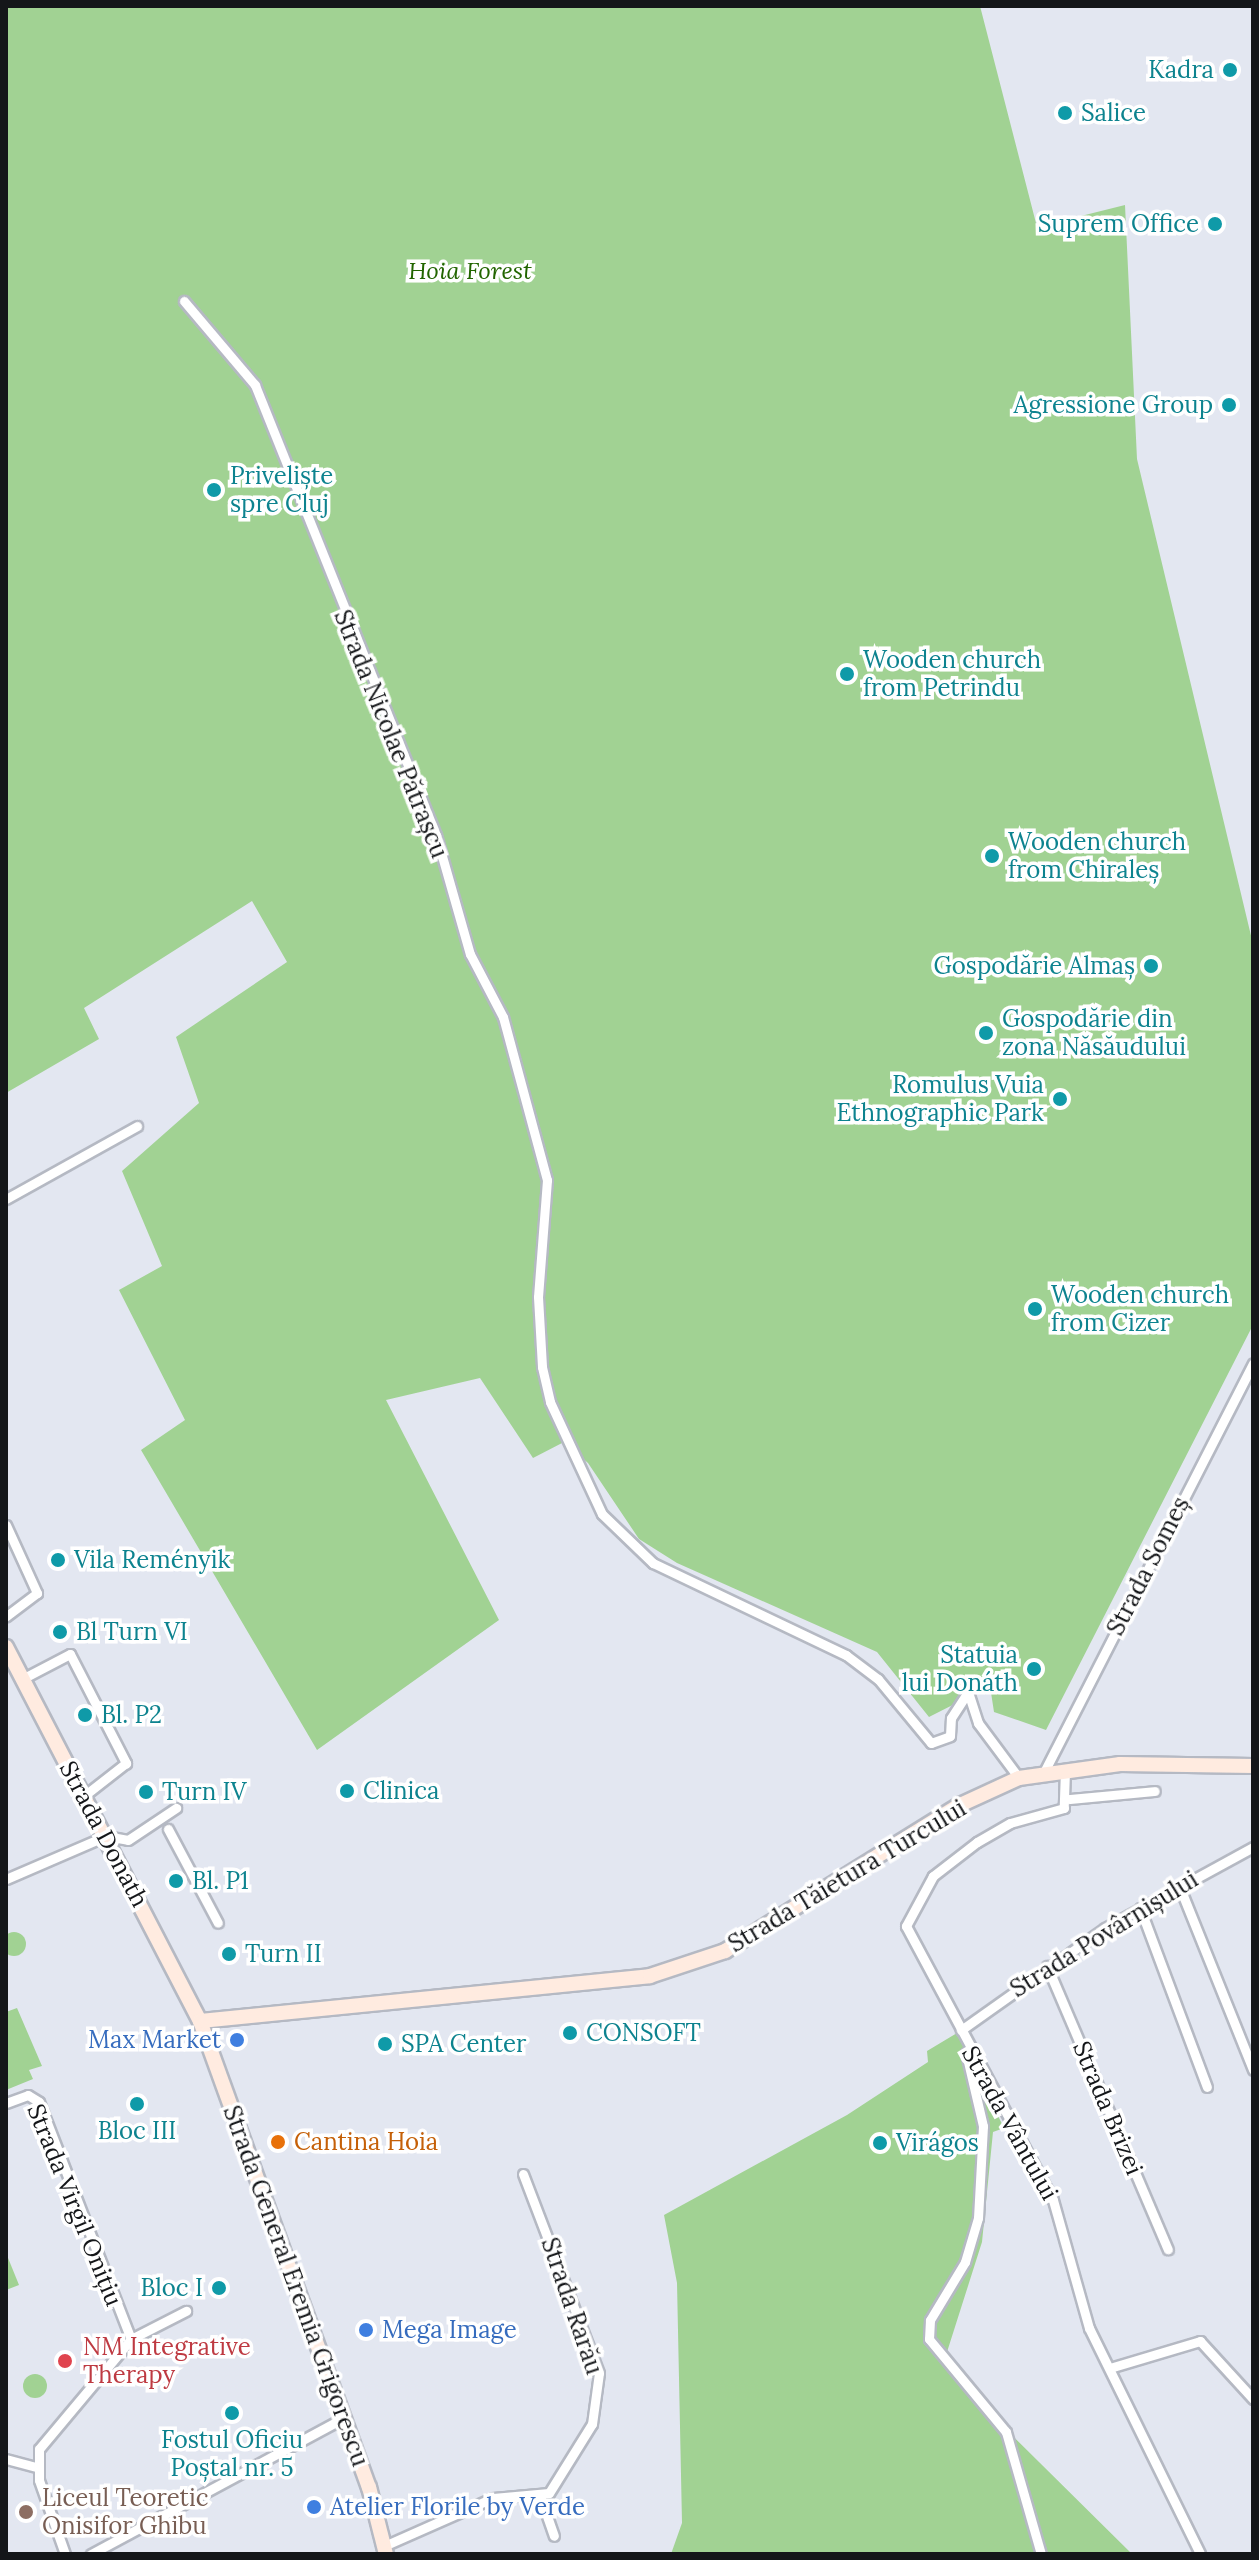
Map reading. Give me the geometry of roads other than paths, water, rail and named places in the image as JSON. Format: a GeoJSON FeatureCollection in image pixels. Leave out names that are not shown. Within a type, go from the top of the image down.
{"type":"FeatureCollection","features":[{"type":"Feature","properties":{"kind":"main road","name":"Strada Donath"},"geometry":{"type":"LineString","coordinates":[[6,1647],[200,2021]]}},
{"type":"Feature","properties":{"kind":"main road","name":"Strada Tăietura Turcului"},"geometry":{"type":"LineString","coordinates":[[200,2021],[538,1991],[666,1971],[744,1940],[960,1805],[1019,1778],[1064,1767],[1253,1766]]}},
{"type":"Feature","properties":{"kind":"main road","name":"Strada General Eremia Grigorescu"},"geometry":{"type":"LineString","coordinates":[[200,2021],[344,2418],[385,2550]]}},
{"type":"Feature","properties":{"kind":"street","name":"Strada Nicolae Pătrașcu"},"geometry":{"type":"LineString","coordinates":[[184,301],[255,385],[436,835],[470,954],[503,1017],[547,1180],[538,1297],[542,1367],[550,1402],[602,1514],[653,1563],[846,1655],[878,1679],[931,1743],[950,1736],[951,1718],[968,1692],[978,1723],[1019,1778]]}},
{"type":"Feature","properties":{"kind":"street"},"geometry":{"type":"LineString","coordinates":[[6,1199],[137,1126]]}},
{"type":"Feature","properties":{"kind":"street","name":"Strada Someș"},"geometry":{"type":"LineString","coordinates":[[1045,1770],[1253,1363]]}},
{"type":"Feature","properties":{"kind":"street"},"geometry":{"type":"LineString","coordinates":[[6,1525],[37,1593],[6,1616]]}},
{"type":"Feature","properties":{"kind":"street"},"geometry":{"type":"LineString","coordinates":[[22,1679],[70,1654],[126,1763],[85,1795]]}},
{"type":"Feature","properties":{"kind":"street"},"geometry":{"type":"LineString","coordinates":[[1064,1767],[1069,1799],[1155,1791]]}},
{"type":"Feature","properties":{"kind":"street","name":"Strada Vântului"},"geometry":{"type":"LineString","coordinates":[[1069,1799],[1051,1813],[988,1834],[933,1876],[914,1901],[909,1934],[1058,2211],[1089,2328],[1113,2367],[1200,2554]]}},
{"type":"Feature","properties":{"kind":"street"},"geometry":{"type":"LineString","coordinates":[[7,1878],[106,1836],[128,1840],[176,1808]]}},
{"type":"Feature","properties":{"kind":"street"},"geometry":{"type":"LineString","coordinates":[[168,1829],[218,1923]]}},
{"type":"Feature","properties":{"kind":"street","name":"Strada Povârnișului"},"geometry":{"type":"LineString","coordinates":[[961,2030],[1047,1966],[1140,1908],[1253,1847]]}},
{"type":"Feature","properties":{"kind":"street"},"geometry":{"type":"LineString","coordinates":[[1180,1888],[1253,2070]]}},
{"type":"Feature","properties":{"kind":"street"},"geometry":{"type":"LineString","coordinates":[[1140,1908],[1207,2087]]}},
{"type":"Feature","properties":{"kind":"street","name":"Strada Brizei"},"geometry":{"type":"LineString","coordinates":[[1047,1966],[1168,2249]]}},
{"type":"Feature","properties":{"kind":"street"},"geometry":{"type":"LineString","coordinates":[[965,2042],[983,2126],[978,2218],[968,2254],[930,2320],[929,2339],[1006,2432],[1041,2554]]}},
{"type":"Feature","properties":{"kind":"street","name":"Strada Virgil Onițiu"},"geometry":{"type":"LineString","coordinates":[[6,2103],[28,2095],[39,2102],[131,2339]]}},
{"type":"Feature","properties":{"kind":"street","name":"Strada Rarău"},"geometry":{"type":"LineString","coordinates":[[523,2174],[576,2304],[600,2391],[592,2424],[553,2488],[540,2496]]}},
{"type":"Feature","properties":{"kind":"street"},"geometry":{"type":"LineString","coordinates":[[65,2554],[36,2467],[42,2445],[131,2339],[186,2311]]}},
{"type":"Feature","properties":{"kind":"street"},"geometry":{"type":"LineString","coordinates":[[1113,2367],[1196,2340],[1253,2399]]}},
{"type":"Feature","properties":{"kind":"street"},"geometry":{"type":"LineString","coordinates":[[91,2554],[344,2418]]}},
{"type":"Feature","properties":{"kind":"street"},"geometry":{"type":"LineString","coordinates":[[6,2459],[36,2467]]}},
{"type":"Feature","properties":{"kind":"street"},"geometry":{"type":"LineString","coordinates":[[385,2550],[493,2498],[540,2496],[554,2536]]}},
{"type":"Feature","properties":{"kind":"place","name":"Kadra"},"geometry":{"type":"Point","coordinates":[1230,70]}},
{"type":"Feature","properties":{"kind":"place","name":"Salice"},"geometry":{"type":"Point","coordinates":[1065,113]}},
{"type":"Feature","properties":{"kind":"place","name":"Suprem Office"},"geometry":{"type":"Point","coordinates":[1215,224]}},
{"type":"Feature","properties":{"kind":"place","name":"Agressione Group"},"geometry":{"type":"Point","coordinates":[1229,405]}},
{"type":"Feature","properties":{"kind":"place","name":"Priveliște spre Cluj"},"geometry":{"type":"Point","coordinates":[214,490]}},
{"type":"Feature","properties":{"kind":"place","name":"Wooden church from Petrindu"},"geometry":{"type":"Point","coordinates":[847,674]}},
{"type":"Feature","properties":{"kind":"place","name":"Wooden church from Chiraleș"},"geometry":{"type":"Point","coordinates":[992,856]}},
{"type":"Feature","properties":{"kind":"place","name":"Gospodărie Almaș"},"geometry":{"type":"Point","coordinates":[1151,966]}},
{"type":"Feature","properties":{"kind":"place","name":"Gospodărie din zona Năsăudului"},"geometry":{"type":"Point","coordinates":[986,1033]}},
{"type":"Feature","properties":{"kind":"place","name":"Romulus Vuia Ethnographic Park"},"geometry":{"type":"Point","coordinates":[1060,1099]}},
{"type":"Feature","properties":{"kind":"place","name":"Wooden church from Cizer"},"geometry":{"type":"Point","coordinates":[1035,1309]}},
{"type":"Feature","properties":{"kind":"place","name":"Vila Reményik"},"geometry":{"type":"Point","coordinates":[58,1560]}},
{"type":"Feature","properties":{"kind":"place","name":"Bl Turn VI"},"geometry":{"type":"Point","coordinates":[60,1632]}},
{"type":"Feature","properties":{"kind":"place","name":"Statuia lui Donáth"},"geometry":{"type":"Point","coordinates":[1034,1669]}},
{"type":"Feature","properties":{"kind":"place","name":"Bl. P2"},"geometry":{"type":"Point","coordinates":[85,1715]}},
{"type":"Feature","properties":{"kind":"place","name":"Clinica"},"geometry":{"type":"Point","coordinates":[347,1791]}},
{"type":"Feature","properties":{"kind":"place","name":"Turn IV"},"geometry":{"type":"Point","coordinates":[146,1792]}},
{"type":"Feature","properties":{"kind":"place","name":"Bl. P1"},"geometry":{"type":"Point","coordinates":[176,1881]}},
{"type":"Feature","properties":{"kind":"place","name":"Turn II"},"geometry":{"type":"Point","coordinates":[229,1954]}},
{"type":"Feature","properties":{"kind":"place","name":"CONSOFT"},"geometry":{"type":"Point","coordinates":[570,2033]}},
{"type":"Feature","properties":{"kind":"place","name":"Max Market"},"geometry":{"type":"Point","coordinates":[237,2040]}},
{"type":"Feature","properties":{"kind":"place","name":"SPA Center"},"geometry":{"type":"Point","coordinates":[385,2044]}},
{"type":"Feature","properties":{"kind":"place","name":"Bloc III"},"geometry":{"type":"Point","coordinates":[137,2104]}},
{"type":"Feature","properties":{"kind":"place","name":"Cantina Hoia"},"geometry":{"type":"Point","coordinates":[278,2142]}},
{"type":"Feature","properties":{"kind":"place","name":"Virágos"},"geometry":{"type":"Point","coordinates":[880,2143]}},
{"type":"Feature","properties":{"kind":"place","name":"Bloc I"},"geometry":{"type":"Point","coordinates":[219,2288]}},
{"type":"Feature","properties":{"kind":"place","name":"Mega Image"},"geometry":{"type":"Point","coordinates":[366,2330]}},
{"type":"Feature","properties":{"kind":"place","name":"NM Integrative Therapy"},"geometry":{"type":"Point","coordinates":[65,2361]}},
{"type":"Feature","properties":{"kind":"place","name":"Fostul Oficiu Poștal nr. 5"},"geometry":{"type":"Point","coordinates":[232,2413]}},
{"type":"Feature","properties":{"kind":"place","name":"Atelier Florile by Verde"},"geometry":{"type":"Point","coordinates":[314,2507]}},
{"type":"Feature","properties":{"kind":"place","name":"Liceul Teoretic Onisifor Ghibu"},"geometry":{"type":"Point","coordinates":[26,2512]}},
{"type":"Feature","properties":{"kind":"park label","name":"Hoia Forest"},"geometry":{"type":"Point","coordinates":[470,271]}}]}
